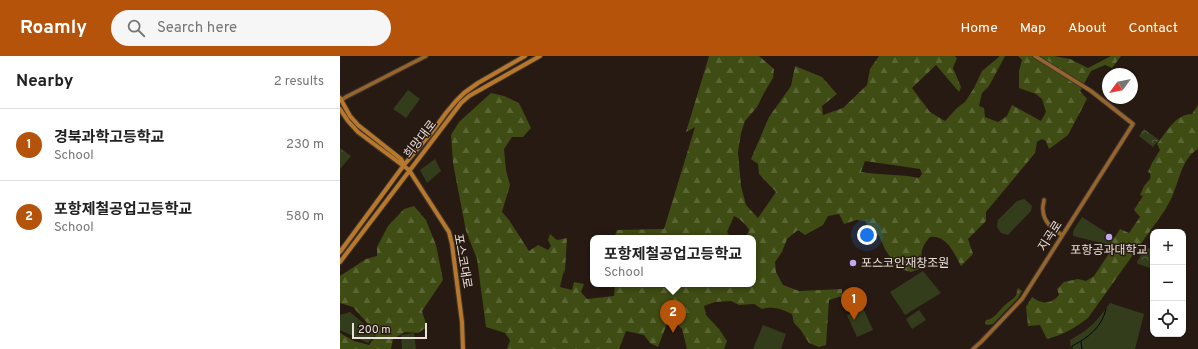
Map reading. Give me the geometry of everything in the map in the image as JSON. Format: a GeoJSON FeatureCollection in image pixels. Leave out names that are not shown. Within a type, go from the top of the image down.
{"type":"FeatureCollection","features":[{"type":"Feature","properties":{"kind":"main road","name":"희망대로"},"geometry":{"type":"LineString","coordinates":[[340,252],[404,165],[432,132],[448,110],[464,93],[478,83],[526,56]]}},
{"type":"Feature","properties":{"kind":"main road","name":"희망대로"},"geometry":{"type":"LineString","coordinates":[[340,262],[457,108],[469,96],[540,56]]}},
{"type":"Feature","properties":{"kind":"main road","name":"포스코대로"},"geometry":{"type":"LineString","coordinates":[[340,100],[350,116],[358,125],[401,159],[450,235],[462,327],[463,349]]}},
{"type":"Feature","properties":{"kind":"main road","name":"포스코대로"},"geometry":{"type":"LineString","coordinates":[[340,109],[348,121],[360,134],[399,163],[404,165]]}},
{"type":"Feature","properties":{"kind":"street"},"geometry":{"type":"LineString","coordinates":[[340,100],[426,56]]}},
{"type":"Feature","properties":{"kind":"street","name":"지곡로"},"geometry":{"type":"LineString","coordinates":[[973,349],[992,332],[1022,299],[1133,124],[1091,92],[1035,56]]}},
{"type":"Feature","properties":{"kind":"street"},"geometry":{"type":"LineString","coordinates":[[1044,200],[1043,210],[1046,222],[1062,235]]}},
{"type":"Feature","properties":{"kind":"green space"},"geometry":{"type":"Polygon","coordinates":[[[709,56],[759,56],[774,69],[773,78],[757,107],[745,121],[741,133],[738,152],[741,186],[746,205],[758,218],[776,192],[759,174],[758,164],[751,159],[769,117],[791,86],[795,66],[822,77],[837,94],[822,106],[823,115],[843,108],[867,85],[870,69],[879,56],[955,56],[957,58],[953,68],[961,87],[959,92],[936,65],[912,88],[930,112],[945,121],[965,102],[982,71],[999,56],[1005,56],[989,86],[982,93],[979,106],[984,108],[985,117],[998,122],[1007,116],[1012,105],[1041,121],[1046,112],[1042,99],[1036,94],[1019,88],[1019,71],[1022,60],[1018,56],[1054,56],[1070,59],[1088,68],[1111,56],[1121,56],[1112,68],[1105,65],[1091,71],[1080,91],[1087,99],[1068,135],[1049,149],[1046,141],[1042,139],[1037,142],[1035,153],[986,212],[986,221],[968,239],[973,254],[961,266],[953,251],[945,242],[936,237],[930,237],[924,244],[922,251],[922,268],[911,272],[904,270],[895,265],[879,236],[869,228],[865,221],[856,220],[844,224],[839,214],[828,216],[823,225],[805,235],[798,230],[787,239],[782,252],[775,262],[776,272],[783,285],[799,291],[842,289],[842,296],[829,300],[826,345],[819,347],[809,343],[794,323],[792,314],[777,308],[762,309],[754,304],[739,305],[731,301],[715,302],[704,306],[706,315],[719,329],[727,341],[724,349],[687,349],[682,329],[674,321],[668,321],[658,347],[650,343],[644,335],[626,331],[619,349],[507,349],[510,340],[505,333],[486,327],[477,259],[466,231],[453,163],[451,135],[459,122],[491,93],[504,96],[519,103],[531,128],[523,137],[512,137],[504,149],[506,170],[510,185],[502,212],[509,220],[529,251],[538,245],[548,250],[551,246],[548,240],[550,234],[557,240],[567,238],[565,270],[560,287],[572,290],[574,282],[584,284],[581,292],[587,299],[614,296],[615,287],[756,287],[756,235],[747,235],[749,230],[743,222],[734,216],[727,232],[729,235],[615,235],[617,230],[664,229],[695,127],[686,132],[709,56]],[[865,161],[861,172],[905,176],[919,178],[922,174],[920,169],[865,161]]]}},
{"type":"Feature","properties":{"kind":"green space"},"geometry":{"type":"Polygon","coordinates":[[[408,90],[420,99],[406,118],[393,109],[408,90]]]}},
{"type":"Feature","properties":{"kind":"green space"},"geometry":{"type":"Polygon","coordinates":[[[1198,105],[1198,149],[1192,153],[1184,165],[1174,193],[1165,210],[1088,318],[1069,331],[1047,339],[1040,325],[1028,326],[1026,307],[1032,297],[1042,302],[1053,301],[1059,295],[1057,289],[1064,282],[1078,279],[1086,281],[1094,276],[1110,252],[1110,245],[1120,229],[1129,233],[1140,217],[1134,210],[1143,196],[1140,195],[1143,188],[1150,179],[1150,173],[1148,172],[1160,150],[1157,144],[1176,121],[1181,117],[1192,114],[1198,105]]]}},
{"type":"Feature","properties":{"kind":"green space"},"geometry":{"type":"Polygon","coordinates":[[[1144,129],[1159,140],[1153,147],[1139,136],[1144,129]]]}},
{"type":"Feature","properties":{"kind":"green space"},"geometry":{"type":"Polygon","coordinates":[[[340,148],[351,156],[340,169],[340,148]]]}},
{"type":"Feature","properties":{"kind":"green space"},"geometry":{"type":"Polygon","coordinates":[[[435,159],[441,171],[427,183],[420,170],[435,159]]]}},
{"type":"Feature","properties":{"kind":"green space"},"geometry":{"type":"Polygon","coordinates":[[[1024,199],[1032,206],[1031,211],[1008,235],[1001,233],[997,227],[998,220],[1017,201],[1024,199]]]}},
{"type":"Feature","properties":{"kind":"green space"},"geometry":{"type":"Polygon","coordinates":[[[414,206],[426,220],[436,245],[443,280],[422,311],[427,327],[418,333],[405,332],[393,339],[391,349],[340,349],[340,333],[354,341],[369,345],[376,333],[353,307],[340,303],[340,276],[366,259],[377,256],[377,247],[388,226],[404,209],[414,206]]]}},
{"type":"Feature","properties":{"kind":"green space"},"geometry":{"type":"Polygon","coordinates":[[[1082,217],[1115,238],[1110,245],[1073,236],[1073,231],[1082,217]]]}},
{"type":"Feature","properties":{"kind":"green space"},"geometry":{"type":"Polygon","coordinates":[[[1150,248],[1150,268],[1138,264],[1137,262],[1144,250],[1150,248]]]}},
{"type":"Feature","properties":{"kind":"green space"},"geometry":{"type":"Polygon","coordinates":[[[923,271],[941,293],[905,315],[890,292],[923,271]]]}},
{"type":"Feature","properties":{"kind":"green space"},"geometry":{"type":"Polygon","coordinates":[[[1018,288],[1022,291],[1018,298],[993,324],[985,324],[986,320],[994,317],[1015,297],[1018,288]]]}},
{"type":"Feature","properties":{"kind":"green space"},"geometry":{"type":"Polygon","coordinates":[[[1110,303],[1144,314],[1135,349],[1071,349],[1070,340],[1093,324],[1110,303]]]}},
{"type":"Feature","properties":{"kind":"green space"},"geometry":{"type":"Polygon","coordinates":[[[863,308],[873,330],[857,337],[847,315],[863,308]]]}},
{"type":"Feature","properties":{"kind":"green space"},"geometry":{"type":"Polygon","coordinates":[[[919,310],[926,320],[912,329],[906,319],[919,310]]]}},
{"type":"Feature","properties":{"kind":"green space"},"geometry":{"type":"Polygon","coordinates":[[[350,312],[376,334],[368,343],[340,330],[340,315],[350,312]]]}},
{"type":"Feature","properties":{"kind":"green space"},"geometry":{"type":"Polygon","coordinates":[[[763,325],[786,334],[781,349],[753,349],[763,325]]]}},
{"type":"Feature","properties":{"kind":"green space"},"geometry":{"type":"Polygon","coordinates":[[[414,333],[416,349],[402,349],[401,335],[414,333]]]}},
{"type":"Feature","properties":{"kind":"waterway"},"geometry":{"type":"LineString","coordinates":[[1072,349],[1072,346],[1089,336],[1098,327],[1106,309]]}},
{"type":"Feature","properties":{"kind":"waterway"},"geometry":{"type":"LineString","coordinates":[[1081,342],[1082,349]]}},
{"type":"Feature","properties":{"kind":"place","name":"포항공과대학교"},"geometry":{"type":"Point","coordinates":[1109,237]}},
{"type":"Feature","properties":{"kind":"place","name":"포스코인재창조원"},"geometry":{"type":"Point","coordinates":[853,263]}},
{"type":"Feature","properties":{"kind":"place","name":"경북과학고등학교"},"geometry":{"type":"Point","coordinates":[854,320]}},
{"type":"Feature","properties":{"kind":"place","name":"포항제철공업고등학교"},"geometry":{"type":"Point","coordinates":[673,333]}}]}
